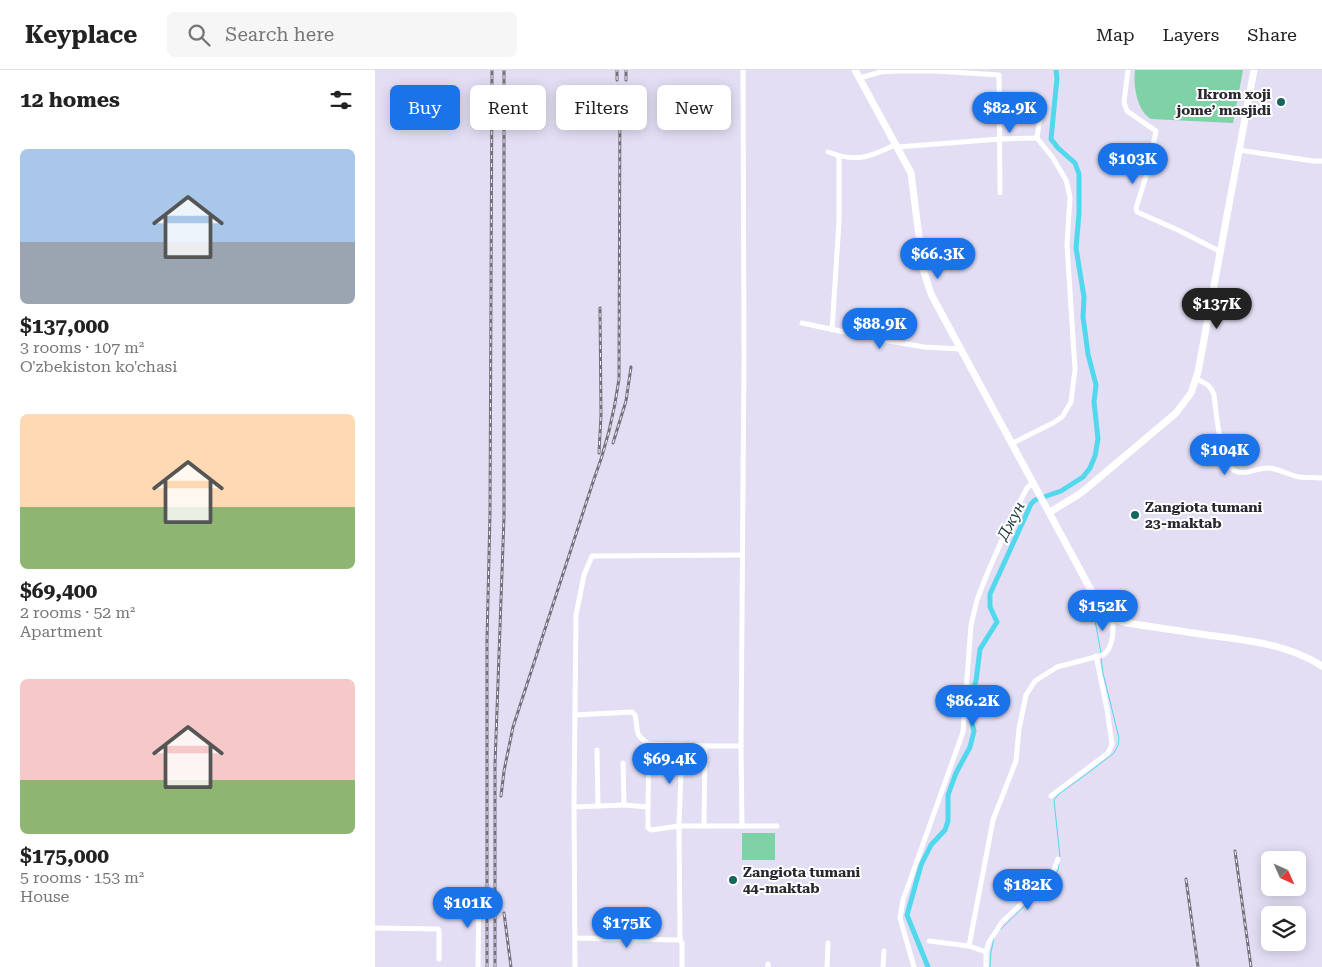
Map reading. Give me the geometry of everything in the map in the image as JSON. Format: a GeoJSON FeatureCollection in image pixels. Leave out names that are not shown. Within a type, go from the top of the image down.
{"type":"FeatureCollection","features":[{"type":"Feature","properties":{"kind":"main road"},"geometry":{"type":"LineString","coordinates":[[855,70],[911,172],[923,270],[931,294],[1050,512],[1093,597],[1107,615],[1127,623],[1235,638],[1276,646],[1295,652],[1322,666]]}},
{"type":"Feature","properties":{"kind":"main road"},"geometry":{"type":"LineString","coordinates":[[1050,512],[1078,495],[1171,418],[1189,396],[1196,379],[1254,70]]}},
{"type":"Feature","properties":{"kind":"street"},"geometry":{"type":"LineString","coordinates":[[742,826],[743,70]]}},
{"type":"Feature","properties":{"kind":"street"},"geometry":{"type":"LineString","coordinates":[[860,78],[880,72],[936,70],[999,75],[1000,193]]}},
{"type":"Feature","properties":{"kind":"street"},"geometry":{"type":"LineString","coordinates":[[1127,70],[1123,102],[1127,111],[1155,131],[1148,170],[1136,208],[1137,212],[1221,252]]}},
{"type":"Feature","properties":{"kind":"street"},"geometry":{"type":"LineString","coordinates":[[1013,443],[1053,424],[1062,417],[1071,402],[1075,369],[1067,245],[1070,197],[1066,180],[1053,158],[1037,138],[1041,117]]}},
{"type":"Feature","properties":{"kind":"street"},"geometry":{"type":"LineString","coordinates":[[828,152],[839,156],[857,158],[867,157],[897,146],[1037,138]]}},
{"type":"Feature","properties":{"kind":"street"},"geometry":{"type":"LineString","coordinates":[[1239,150],[1313,162],[1322,160]]}},
{"type":"Feature","properties":{"kind":"street"},"geometry":{"type":"LineString","coordinates":[[832,330],[839,222],[839,156]]}},
{"type":"Feature","properties":{"kind":"street"},"geometry":{"type":"LineString","coordinates":[[802,323],[924,347],[961,349]]}},
{"type":"Feature","properties":{"kind":"street"},"geometry":{"type":"LineString","coordinates":[[1196,379],[1207,384],[1212,389],[1225,457],[1235,471],[1246,473],[1269,468],[1298,477],[1322,478]]}},
{"type":"Feature","properties":{"kind":"street"},"geometry":{"type":"LineString","coordinates":[[915,967],[900,918],[903,900],[963,732],[971,625],[977,600],[1013,514],[1027,488],[1033,483]]}},
{"type":"Feature","properties":{"kind":"street"},"geometry":{"type":"LineString","coordinates":[[575,967],[576,615],[584,575],[592,556],[742,555]]}},
{"type":"Feature","properties":{"kind":"street"},"geometry":{"type":"LineString","coordinates":[[969,946],[993,820],[1016,761],[1019,729],[1026,695],[1035,681],[1057,667],[1107,653],[1113,638],[1113,619]]}},
{"type":"Feature","properties":{"kind":"street"},"geometry":{"type":"LineString","coordinates":[[1051,796],[1108,753],[1112,744],[1099,656]]}},
{"type":"Feature","properties":{"kind":"street"},"geometry":{"type":"LineString","coordinates":[[575,714],[632,712],[635,715],[638,735],[649,744],[741,746]]}},
{"type":"Feature","properties":{"kind":"street"},"geometry":{"type":"LineString","coordinates":[[649,744],[649,829],[679,826],[777,826]]}},
{"type":"Feature","properties":{"kind":"street"},"geometry":{"type":"LineString","coordinates":[[682,745],[679,826],[679,940],[682,943],[682,967]]}},
{"type":"Feature","properties":{"kind":"street"},"geometry":{"type":"LineString","coordinates":[[704,826],[705,746]]}},
{"type":"Feature","properties":{"kind":"street"},"geometry":{"type":"LineString","coordinates":[[597,750],[598,806]]}},
{"type":"Feature","properties":{"kind":"street"},"geometry":{"type":"LineString","coordinates":[[623,763],[624,805]]}},
{"type":"Feature","properties":{"kind":"street"},"geometry":{"type":"LineString","coordinates":[[575,807],[648,806]]}},
{"type":"Feature","properties":{"kind":"street"},"geometry":{"type":"LineString","coordinates":[[986,967],[986,952],[989,942],[1002,922],[1052,875],[1058,859]]}},
{"type":"Feature","properties":{"kind":"street"},"geometry":{"type":"LineString","coordinates":[[478,967],[479,892]]}},
{"type":"Feature","properties":{"kind":"street"},"geometry":{"type":"LineString","coordinates":[[375,928],[438,929],[439,959]]}},
{"type":"Feature","properties":{"kind":"street"},"geometry":{"type":"LineString","coordinates":[[575,938],[679,940]]}},
{"type":"Feature","properties":{"kind":"street"},"geometry":{"type":"LineString","coordinates":[[929,941],[969,946],[986,952]]}},
{"type":"Feature","properties":{"kind":"street"},"geometry":{"type":"LineString","coordinates":[[827,967],[828,943]]}},
{"type":"Feature","properties":{"kind":"street"},"geometry":{"type":"LineString","coordinates":[[883,967],[884,951]]}},
{"type":"Feature","properties":{"kind":"green space"},"geometry":{"type":"Polygon","coordinates":[[[1135,70],[1243,70],[1233,123],[1151,119],[1142,110],[1137,98],[1135,70]]]}},
{"type":"Feature","properties":{"kind":"green space"},"geometry":{"type":"Polygon","coordinates":[[[742,833],[775,833],[775,860],[742,860],[742,833]]]}},
{"type":"Feature","properties":{"kind":"waterway","name":"Джун"},"geometry":{"type":"LineString","coordinates":[[928,967],[907,915],[921,865],[931,845],[945,830],[948,821],[948,795],[956,773],[970,747],[974,731],[971,719],[971,696],[976,681],[980,649],[997,622],[990,607],[990,594],[1031,504],[1035,500],[1061,491],[1083,477],[1090,468],[1095,456],[1098,439],[1094,402],[1096,385],[1088,354],[1083,317],[1084,297],[1076,248],[1079,213],[1079,174],[1075,163],[1051,139],[1057,78],[1056,70]]}},
{"type":"Feature","properties":{"kind":"waterway"},"geometry":{"type":"LineString","coordinates":[[1093,610],[1101,653]]}},
{"type":"Feature","properties":{"kind":"waterway"},"geometry":{"type":"LineString","coordinates":[[1060,857],[1054,800],[1059,794],[1114,753],[1118,745],[1119,738],[1103,673],[1101,657]]}},
{"type":"Feature","properties":{"kind":"waterway"},"geometry":{"type":"LineString","coordinates":[[1001,929],[1053,878],[1059,864]]}},
{"type":"Feature","properties":{"kind":"waterway"},"geometry":{"type":"LineString","coordinates":[[990,967],[994,938]]}},
{"type":"Feature","properties":{"kind":"railway"},"geometry":{"type":"LineString","coordinates":[[487,967],[487,641],[490,513],[492,70]]}},
{"type":"Feature","properties":{"kind":"railway"},"geometry":{"type":"LineString","coordinates":[[495,967],[495,765],[504,517],[504,70]]}},
{"type":"Feature","properties":{"kind":"railway"},"geometry":{"type":"LineString","coordinates":[[617,70],[617,80]]}},
{"type":"Feature","properties":{"kind":"railway"},"geometry":{"type":"LineString","coordinates":[[626,70],[626,80]]}},
{"type":"Feature","properties":{"kind":"railway"},"geometry":{"type":"LineString","coordinates":[[501,796],[513,727],[602,457],[617,392],[619,379],[620,130]]}},
{"type":"Feature","properties":{"kind":"railway"},"geometry":{"type":"LineString","coordinates":[[599,453],[601,415],[600,308]]}},
{"type":"Feature","properties":{"kind":"railway"},"geometry":{"type":"LineString","coordinates":[[613,443],[626,401],[631,367]]}},
{"type":"Feature","properties":{"kind":"railway"},"geometry":{"type":"LineString","coordinates":[[1235,851],[1251,967]]}},
{"type":"Feature","properties":{"kind":"railway"},"geometry":{"type":"LineString","coordinates":[[1186,879],[1198,967]]}},
{"type":"Feature","properties":{"kind":"railway"},"geometry":{"type":"LineString","coordinates":[[504,913],[511,967]]}},
{"type":"Feature","properties":{"kind":"place","name":"Ikrom xoji jome’ masjidi"},"geometry":{"type":"Point","coordinates":[1281,102]}},
{"type":"Feature","properties":{"kind":"place","name":"Zangiota tumani 23-maktab"},"geometry":{"type":"Point","coordinates":[1135,515]}},
{"type":"Feature","properties":{"kind":"place","name":"Zangiota tumani 44-maktab"},"geometry":{"type":"Point","coordinates":[733,880]}}]}
